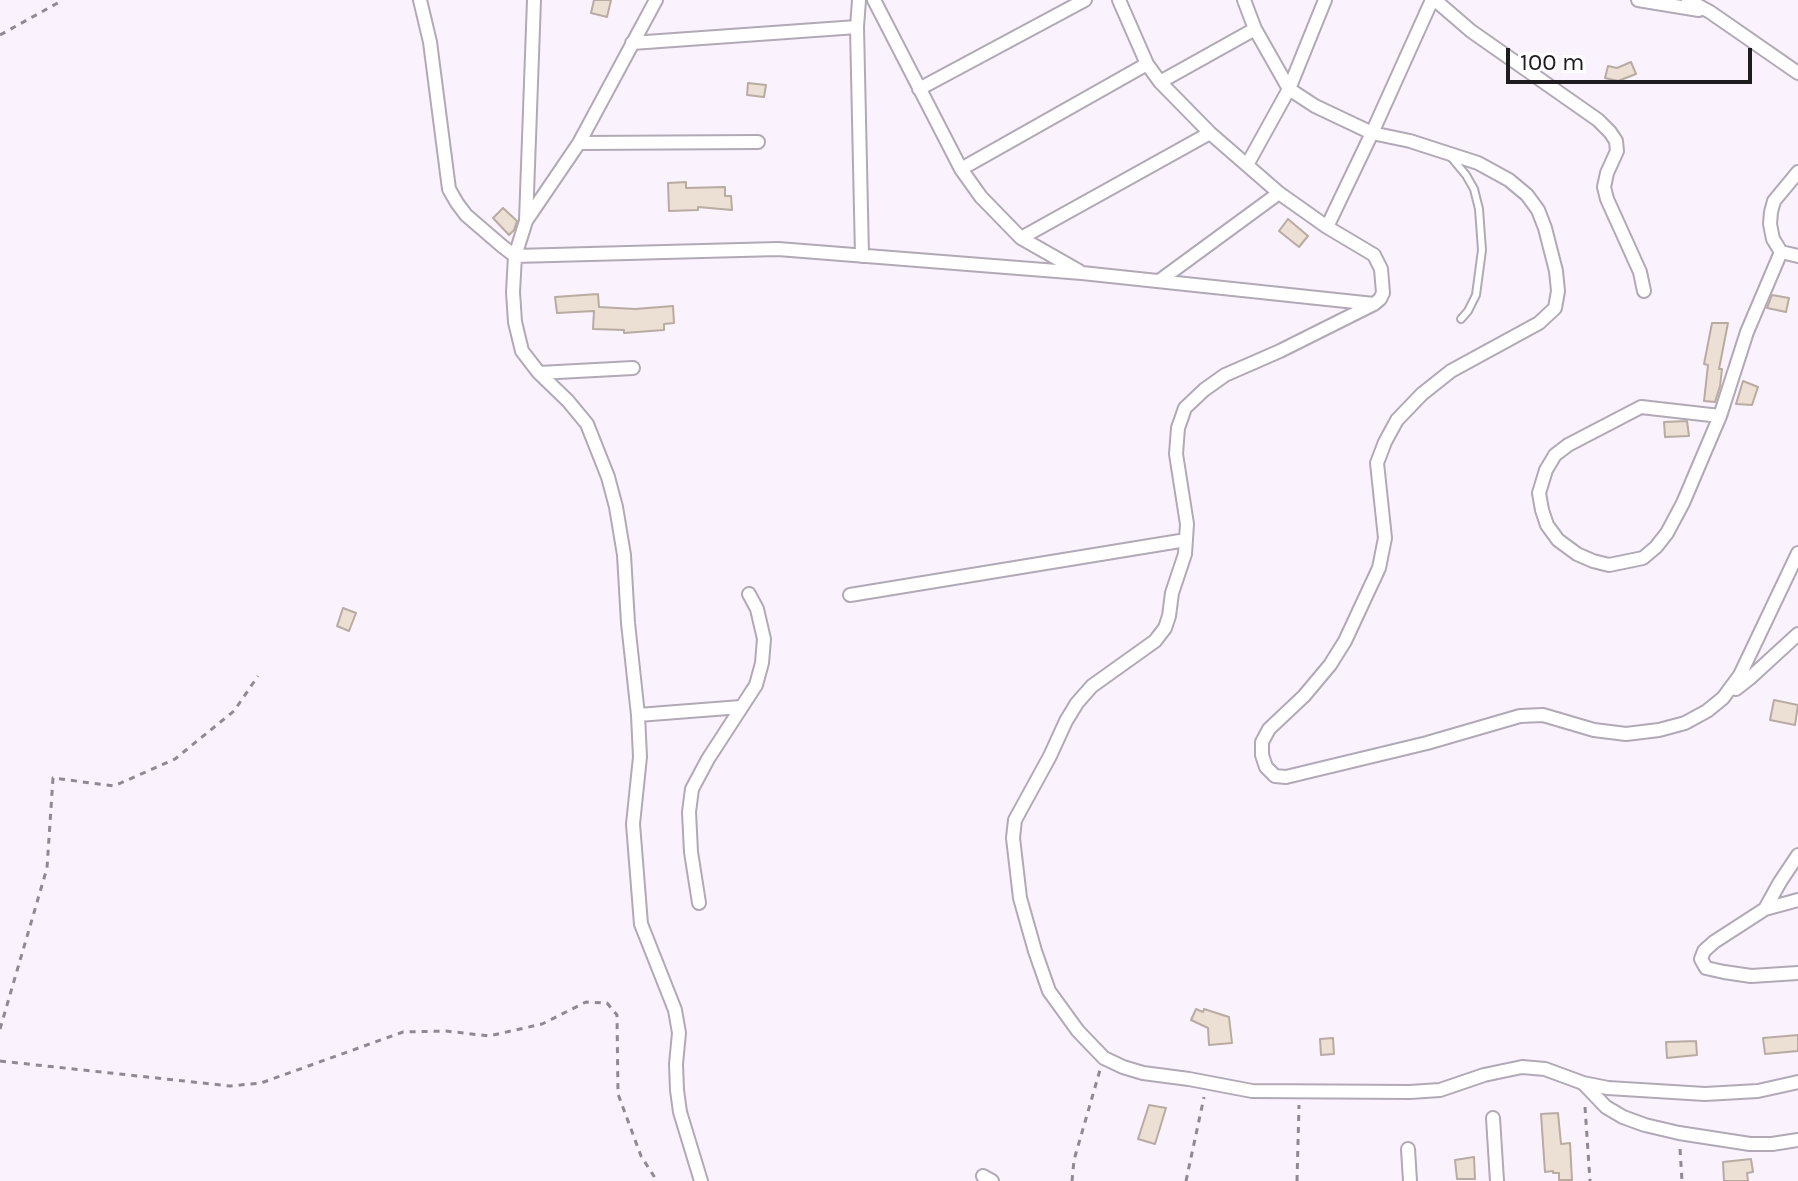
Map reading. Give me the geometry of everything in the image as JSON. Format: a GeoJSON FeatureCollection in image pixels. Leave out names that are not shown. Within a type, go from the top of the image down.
{"type":"FeatureCollection","features":[{"type":"Feature","properties":{"kind":"street"},"geometry":{"type":"LineString","coordinates":[[420,0],[430,42],[449,189],[466,215],[515,256],[778,249],[1082,273],[1374,304]]}},
{"type":"Feature","properties":{"kind":"street"},"geometry":{"type":"LineString","coordinates":[[534,0],[526,221],[515,256],[515,322],[522,351],[587,424],[616,507],[624,555],[638,715],[640,757],[633,824],[641,924],[675,1010],[679,1033],[676,1064],[680,1112],[701,1181]]}},
{"type":"Feature","properties":{"kind":"street"},"geometry":{"type":"LineString","coordinates":[[526,221],[579,143],[656,0]]}},
{"type":"Feature","properties":{"kind":"street"},"geometry":{"type":"LineString","coordinates":[[859,0],[862,256]]}},
{"type":"Feature","properties":{"kind":"street"},"geometry":{"type":"LineString","coordinates":[[919,89],[1085,0]]}},
{"type":"Feature","properties":{"kind":"street"},"geometry":{"type":"LineString","coordinates":[[1119,0],[1147,64],[1160,82],[1210,133],[1279,193],[1374,255],[1381,269],[1383,293],[1374,304],[1225,375],[1185,408],[1178,428],[1176,454],[1187,524],[1185,554],[1165,628],[1155,641],[1092,686],[1077,703],[1015,820],[1013,838],[1020,898],[1049,991],[1078,1031],[1104,1058],[1143,1073],[1252,1091],[1440,1090],[1484,1075],[1522,1067],[1545,1069],[1583,1083],[1608,1088],[1705,1094],[1758,1091],[1798,1082]]}},
{"type":"Feature","properties":{"kind":"street"},"geometry":{"type":"LineString","coordinates":[[1244,0],[1255,29],[1289,89],[1315,106],[1372,133],[1446,151],[1478,163],[1509,180],[1527,195],[1538,210],[1545,228],[1558,291],[1555,308],[1539,323],[1451,371],[1422,394],[1397,420],[1377,463],[1385,538],[1379,568],[1345,641],[1330,665],[1304,696],[1269,729],[1262,742],[1266,767],[1275,776],[1286,777],[1427,743],[1520,716],[1543,715],[1594,730],[1626,734],[1659,730],[1685,723],[1707,711],[1750,678],[1798,634]]}},
{"type":"Feature","properties":{"kind":"street"},"geometry":{"type":"LineString","coordinates":[[1247,165],[1289,89],[1325,0]]}},
{"type":"Feature","properties":{"kind":"street"},"geometry":{"type":"LineString","coordinates":[[1327,227],[1433,0],[1471,31],[1598,120],[1610,132],[1616,141],[1617,151],[1604,187],[1640,272],[1644,291]]}},
{"type":"Feature","properties":{"kind":"street"},"geometry":{"type":"LineString","coordinates":[[1638,0],[1710,12]]}},
{"type":"Feature","properties":{"kind":"street"},"geometry":{"type":"LineString","coordinates":[[1688,0],[1798,73]]}},
{"type":"Feature","properties":{"kind":"street"},"geometry":{"type":"LineString","coordinates":[[876,1],[961,169],[981,197],[1021,238],[1082,273]]}},
{"type":"Feature","properties":{"kind":"street"},"geometry":{"type":"LineString","coordinates":[[632,43],[857,27]]}},
{"type":"Feature","properties":{"kind":"street"},"geometry":{"type":"LineString","coordinates":[[1160,82],[1255,29]]}},
{"type":"Feature","properties":{"kind":"street"},"geometry":{"type":"LineString","coordinates":[[961,169],[1147,64]]}},
{"type":"Feature","properties":{"kind":"street"},"geometry":{"type":"LineString","coordinates":[[1021,238],[1210,133]]}},
{"type":"Feature","properties":{"kind":"street"},"geometry":{"type":"LineString","coordinates":[[579,143],[758,142]]}},
{"type":"Feature","properties":{"kind":"street"},"geometry":{"type":"LineString","coordinates":[[1798,172],[1774,201],[1770,224],[1773,239],[1781,252],[1798,256]]}},
{"type":"Feature","properties":{"kind":"street"},"geometry":{"type":"LineString","coordinates":[[1159,281],[1279,193]]}},
{"type":"Feature","properties":{"kind":"street"},"geometry":{"type":"LineString","coordinates":[[1720,416],[1641,407],[1568,445],[1555,455],[1546,470],[1539,493],[1547,525],[1558,540],[1577,554],[1609,565],[1643,558],[1656,547],[1683,503],[1720,416],[1747,332],[1781,252]]}},
{"type":"Feature","properties":{"kind":"street"},"geometry":{"type":"LineString","coordinates":[[539,373],[633,368]]}},
{"type":"Feature","properties":{"kind":"street"},"geometry":{"type":"LineString","coordinates":[[850,595],[1186,540]]}},
{"type":"Feature","properties":{"kind":"street"},"geometry":{"type":"LineString","coordinates":[[1723,698],[1740,675],[1798,553]]}},
{"type":"Feature","properties":{"kind":"street"},"geometry":{"type":"LineString","coordinates":[[699,903],[691,852],[689,812],[692,789],[756,685],[764,639],[757,609],[749,594]]}},
{"type":"Feature","properties":{"kind":"street"},"geometry":{"type":"LineString","coordinates":[[638,715],[741,707]]}},
{"type":"Feature","properties":{"kind":"street"},"geometry":{"type":"LineString","coordinates":[[1765,909],[1798,855]]}},
{"type":"Feature","properties":{"kind":"street"},"geometry":{"type":"LineString","coordinates":[[1798,900],[1765,909],[1714,942],[1704,951],[1701,959],[1706,968],[1751,976],[1798,973]]}},
{"type":"Feature","properties":{"kind":"street"},"geometry":{"type":"LineString","coordinates":[[1583,1083],[1606,1107],[1623,1117],[1679,1133],[1750,1144],[1798,1140]]}},
{"type":"Feature","properties":{"kind":"street"},"geometry":{"type":"LineString","coordinates":[[1493,1118],[1497,1181]]}},
{"type":"Feature","properties":{"kind":"street"},"geometry":{"type":"LineString","coordinates":[[1408,1149],[1410,1181]]}},
{"type":"Feature","properties":{"kind":"lane"},"geometry":{"type":"LineString","coordinates":[[1446,151],[1474,189],[1479,209],[1482,250],[1476,295],[1461,319]]}},
{"type":"Feature","properties":{"kind":"path"},"geometry":{"type":"LineString","coordinates":[[0,35],[63,0]]}},
{"type":"Feature","properties":{"kind":"path"},"geometry":{"type":"LineString","coordinates":[[0,1029],[47,868],[53,778],[114,786],[175,759],[234,711],[258,676]]}},
{"type":"Feature","properties":{"kind":"path"},"geometry":{"type":"LineString","coordinates":[[0,1061],[230,1086],[261,1083],[403,1032],[446,1031],[489,1036],[542,1024],[586,1002],[607,1003],[617,1015],[618,1094],[641,1156],[657,1181]]}},
{"type":"Feature","properties":{"kind":"path"},"geometry":{"type":"LineString","coordinates":[[1072,1181],[1074,1160],[1104,1058]]}},
{"type":"Feature","properties":{"kind":"path"},"geometry":{"type":"LineString","coordinates":[[1186,1181],[1207,1082]]}},
{"type":"Feature","properties":{"kind":"path"},"geometry":{"type":"LineString","coordinates":[[1583,1083],[1590,1181]]}},
{"type":"Feature","properties":{"kind":"path"},"geometry":{"type":"LineString","coordinates":[[1297,1181],[1299,1092]]}},
{"type":"Feature","properties":{"kind":"path"},"geometry":{"type":"LineString","coordinates":[[1679,1133],[1682,1181]]}},
{"type":"Feature","properties":{"kind":"building"},"geometry":{"type":"Polygon","coordinates":[[[594,0],[611,0],[607,17],[591,13],[594,0]]]}},
{"type":"Feature","properties":{"kind":"building"},"geometry":{"type":"Polygon","coordinates":[[[1631,62],[1636,74],[1618,81],[1605,78],[1608,66],[1617,68],[1631,62]]]}},
{"type":"Feature","properties":{"kind":"building"},"geometry":{"type":"Polygon","coordinates":[[[748,83],[766,85],[764,97],[747,95],[748,83]]]}},
{"type":"Feature","properties":{"kind":"building"},"geometry":{"type":"Polygon","coordinates":[[[686,182],[686,188],[725,187],[725,196],[731,196],[732,210],[698,207],[698,210],[669,211],[668,183],[686,182]]]}},
{"type":"Feature","properties":{"kind":"building"},"geometry":{"type":"Polygon","coordinates":[[[503,208],[517,221],[509,235],[493,218],[503,208]]]}},
{"type":"Feature","properties":{"kind":"building"},"geometry":{"type":"Polygon","coordinates":[[[1288,219],[1308,236],[1299,247],[1279,231],[1288,219]]]}},
{"type":"Feature","properties":{"kind":"building"},"geometry":{"type":"Polygon","coordinates":[[[598,294],[599,307],[635,309],[673,306],[674,323],[664,324],[664,330],[624,333],[624,330],[593,329],[594,311],[557,313],[555,297],[598,294]]]}},
{"type":"Feature","properties":{"kind":"building"},"geometry":{"type":"Polygon","coordinates":[[[1772,295],[1789,298],[1786,312],[1767,308],[1772,295]]]}},
{"type":"Feature","properties":{"kind":"building"},"geometry":{"type":"Polygon","coordinates":[[[1712,323],[1728,323],[1715,402],[1704,401],[1708,365],[1704,364],[1712,323]]]}},
{"type":"Feature","properties":{"kind":"building"},"geometry":{"type":"Polygon","coordinates":[[[1743,381],[1758,387],[1752,405],[1736,404],[1743,381]]]}},
{"type":"Feature","properties":{"kind":"building"},"geometry":{"type":"Polygon","coordinates":[[[1687,421],[1689,436],[1665,437],[1664,422],[1687,421]]]}},
{"type":"Feature","properties":{"kind":"building"},"geometry":{"type":"Polygon","coordinates":[[[343,608],[356,613],[349,631],[337,626],[343,608]]]}},
{"type":"Feature","properties":{"kind":"building"},"geometry":{"type":"Polygon","coordinates":[[[1774,700],[1798,705],[1795,725],[1770,720],[1774,700]]]}},
{"type":"Feature","properties":{"kind":"building"},"geometry":{"type":"Polygon","coordinates":[[[1196,1009],[1229,1017],[1232,1043],[1209,1045],[1208,1028],[1191,1020],[1196,1009]]]}},
{"type":"Feature","properties":{"kind":"building"},"geometry":{"type":"Polygon","coordinates":[[[1798,1035],[1798,1051],[1765,1054],[1763,1038],[1798,1035]]]}},
{"type":"Feature","properties":{"kind":"building"},"geometry":{"type":"Polygon","coordinates":[[[1333,1038],[1334,1054],[1321,1055],[1320,1039],[1333,1038]]]}},
{"type":"Feature","properties":{"kind":"building"},"geometry":{"type":"Polygon","coordinates":[[[1696,1041],[1697,1055],[1667,1058],[1666,1042],[1696,1041]]]}},
{"type":"Feature","properties":{"kind":"building"},"geometry":{"type":"Polygon","coordinates":[[[1149,1105],[1166,1108],[1155,1144],[1138,1139],[1149,1105]]]}},
{"type":"Feature","properties":{"kind":"building"},"geometry":{"type":"Polygon","coordinates":[[[1558,1113],[1561,1144],[1570,1143],[1572,1180],[1559,1180],[1559,1173],[1545,1172],[1541,1114],[1558,1113]]]}},
{"type":"Feature","properties":{"kind":"building"},"geometry":{"type":"Polygon","coordinates":[[[1474,1157],[1475,1179],[1457,1179],[1455,1160],[1474,1157]]]}},
{"type":"Feature","properties":{"kind":"building"},"geometry":{"type":"Polygon","coordinates":[[[1751,1159],[1753,1172],[1747,1173],[1748,1181],[1724,1181],[1723,1162],[1751,1159]]]}}]}
